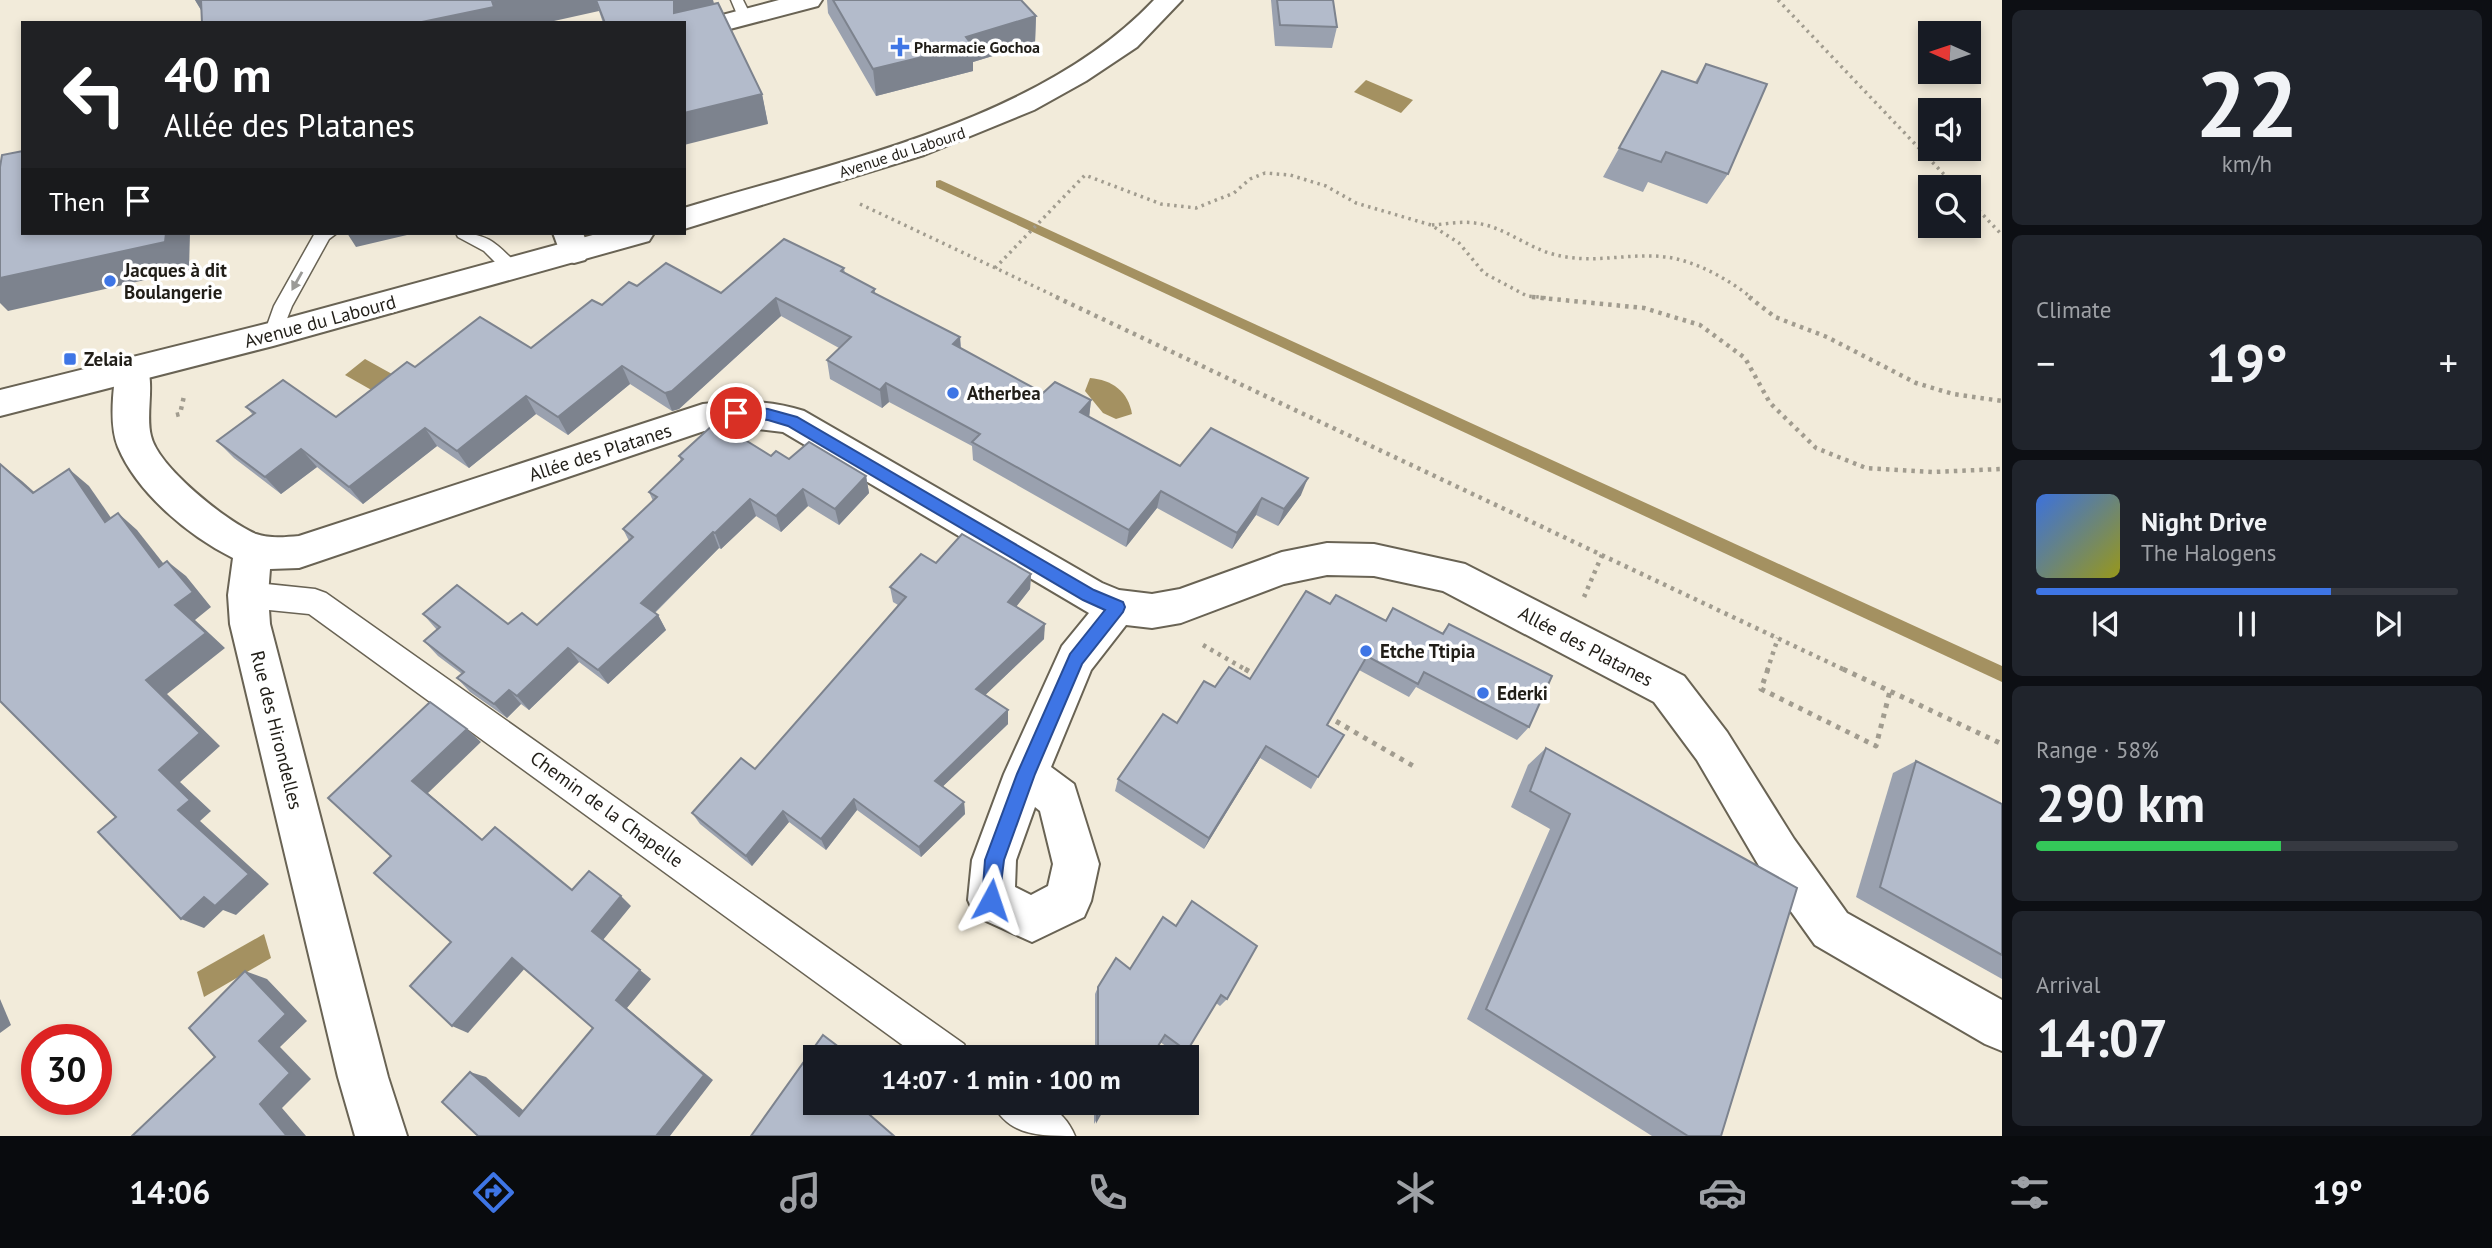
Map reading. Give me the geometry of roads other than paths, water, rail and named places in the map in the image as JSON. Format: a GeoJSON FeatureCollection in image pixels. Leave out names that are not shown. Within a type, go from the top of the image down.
{"type":"FeatureCollection","features":[{"type":"Feature","properties":{"kind":"street"},"geometry":{"type":"LineString","coordinates":[[686,32],[741,9],[809,0]]}},
{"type":"Feature","properties":{"kind":"street","name":"Avenue du Labourd"},"geometry":{"type":"LineString","coordinates":[[686,218],[764,193],[912,152],[966,132],[1063,83],[1129,40],[1169,0]]}},
{"type":"Feature","properties":{"kind":"street","name":"Avenue du Labourd"},"geometry":{"type":"LineString","coordinates":[[0,403],[133,371],[512,269],[571,242],[623,235]]}},
{"type":"Feature","properties":{"kind":"street"},"geometry":{"type":"LineString","coordinates":[[133,371],[131,392],[135,446],[155,476],[235,542],[253,550]]}},
{"type":"Feature","properties":{"kind":"street","name":"Allée des Platanes"},"geometry":{"type":"LineString","coordinates":[[253,550],[279,554],[299,552],[703,418],[736,413],[768,415],[792,421],[1088,595],[1117,607],[1152,611],[1174,606],[1282,568],[1327,559],[1374,560],[1451,576],[1669,689],[1712,746],[1778,855],[1831,929],[2002,1027]]}},
{"type":"Feature","properties":{"kind":"street","name":"Rue des Hirondelles"},"geometry":{"type":"LineString","coordinates":[[253,550],[248,595],[250,624],[363,1077],[381,1136]]}},
{"type":"Feature","properties":{"kind":"street","name":"Chemin de la Chapelle"},"geometry":{"type":"LineString","coordinates":[[248,595],[315,602],[934,1045]]}},
{"type":"Feature","properties":{"kind":"street"},"geometry":{"type":"LineString","coordinates":[[1026,774],[1076,659],[1117,607]]}},
{"type":"Feature","properties":{"kind":"street"},"geometry":{"type":"LineString","coordinates":[[1028,1115],[1055,1136]]}},
{"type":"Feature","properties":{"kind":"lane"},"geometry":{"type":"LineString","coordinates":[[273,334],[283,306],[322,235]]}},
{"type":"Feature","properties":{"kind":"lane"},"geometry":{"type":"LineString","coordinates":[[468,235],[491,247],[512,269]]}},
{"type":"Feature","properties":{"kind":"waterway"},"geometry":{"type":"LineString","coordinates":[[940,184],[2002,674]]}},
{"type":"Feature","properties":{"kind":"place","name":"Pharmacie Gochoa"},"geometry":{"type":"Point","coordinates":[900,47]}},
{"type":"Feature","properties":{"kind":"place","name":"Jacques à dit Boulangerie"},"geometry":{"type":"Point","coordinates":[110,281]}},
{"type":"Feature","properties":{"kind":"place","name":"Zelaia"},"geometry":{"type":"Point","coordinates":[70,359]}},
{"type":"Feature","properties":{"kind":"place","name":"Atherbea"},"geometry":{"type":"Point","coordinates":[953,393]}},
{"type":"Feature","properties":{"kind":"place","name":"Etche Ttipia"},"geometry":{"type":"Point","coordinates":[1366,651]}},
{"type":"Feature","properties":{"kind":"place","name":"Ederki"},"geometry":{"type":"Point","coordinates":[1483,693]}}]}
